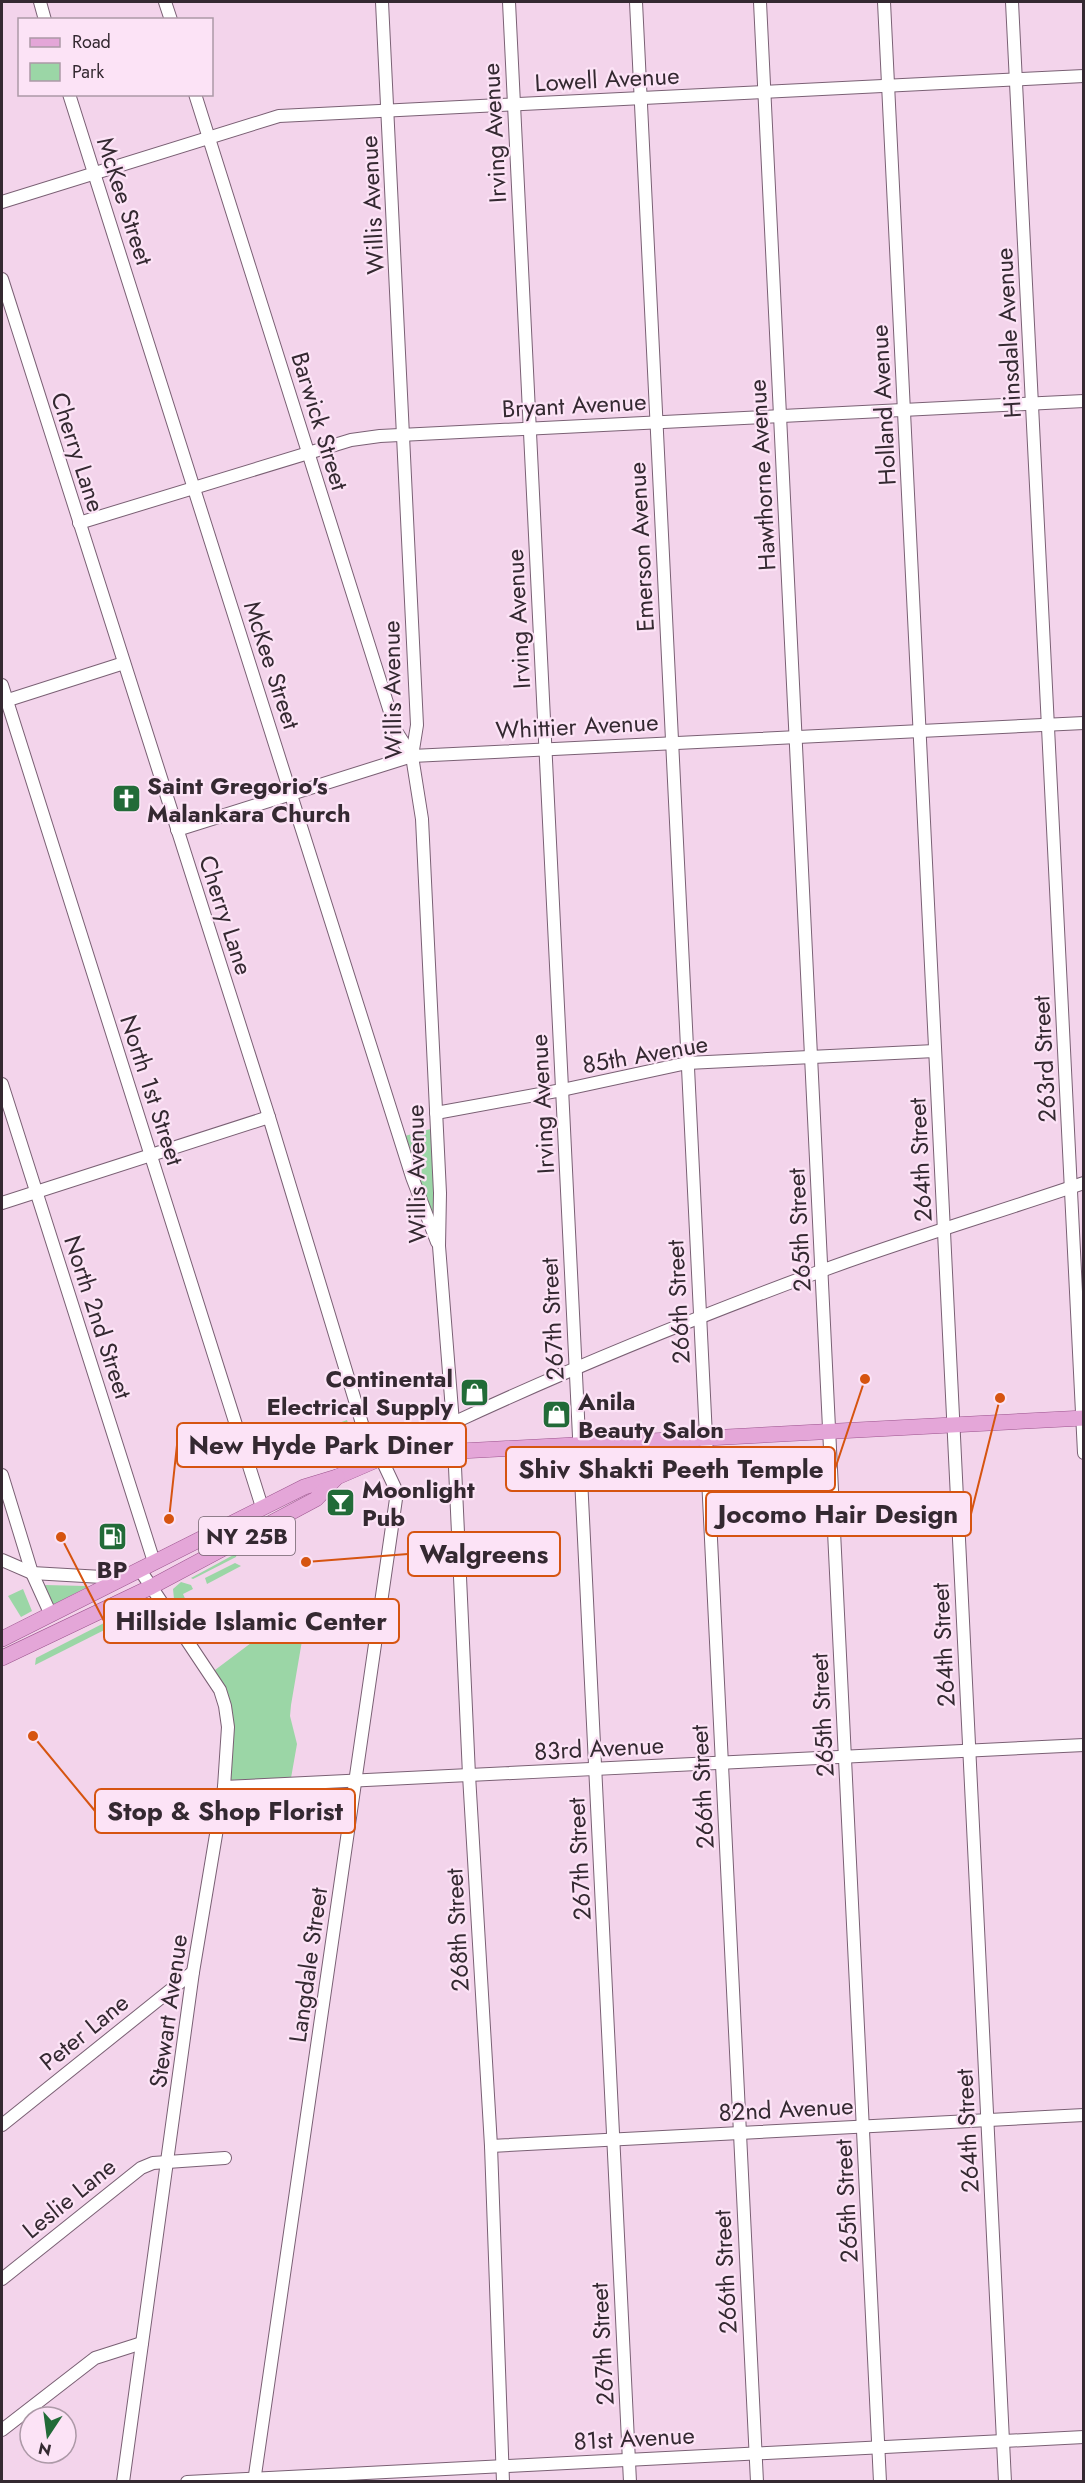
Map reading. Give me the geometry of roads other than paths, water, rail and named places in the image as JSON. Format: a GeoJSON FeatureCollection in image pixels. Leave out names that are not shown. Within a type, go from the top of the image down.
{"type":"FeatureCollection","features":[{"type":"Feature","properties":{"kind":"main road","name":"NY 25B"},"geometry":{"type":"LineString","coordinates":[[2,1639],[262,1507],[304,1487],[337,1477],[381,1458],[453,1451],[1083,1418]]}},
{"type":"Feature","properties":{"kind":"main road","name":"NY 25B"},"geometry":{"type":"LineString","coordinates":[[2,1658],[151,1587],[315,1499],[337,1477]]}},
{"type":"Feature","properties":{"kind":"street"},"geometry":{"type":"LineString","coordinates":[[40,2],[44,18]]}},
{"type":"Feature","properties":{"kind":"street"},"geometry":{"type":"LineString","coordinates":[[165,2],[170,18]]}},
{"type":"Feature","properties":{"kind":"street","name":"Willis Avenue"},"geometry":{"type":"LineString","coordinates":[[382,2],[417,725],[412,756],[422,819],[440,1193],[438,1246],[450,1376]]}},
{"type":"Feature","properties":{"kind":"street","name":"Irving Avenue"},"geometry":{"type":"LineString","coordinates":[[509,2],[569,1234]]}},
{"type":"Feature","properties":{"kind":"street","name":"Emerson Avenue"},"geometry":{"type":"LineString","coordinates":[[636,2],[688,1090]]}},
{"type":"Feature","properties":{"kind":"street","name":"Hawthorne Avenue"},"geometry":{"type":"LineString","coordinates":[[760,2],[807,947]]}},
{"type":"Feature","properties":{"kind":"street","name":"Holland Avenue"},"geometry":{"type":"LineString","coordinates":[[884,2],[923,807]]}},
{"type":"Feature","properties":{"kind":"street","name":"Hinsdale Avenue"},"geometry":{"type":"LineString","coordinates":[[1012,2],[1044,663]]}},
{"type":"Feature","properties":{"kind":"street","name":"Lowell Avenue"},"geometry":{"type":"LineString","coordinates":[[2,202],[279,116],[1083,76]]}},
{"type":"Feature","properties":{"kind":"street","name":"McKee Street"},"geometry":{"type":"LineString","coordinates":[[70,96],[412,1177],[438,1246]]}},
{"type":"Feature","properties":{"kind":"street","name":"Barwick Street"},"geometry":{"type":"LineString","coordinates":[[196,96],[396,731],[412,756]]}},
{"type":"Feature","properties":{"kind":"street","name":"Cherry Lane"},"geometry":{"type":"LineString","coordinates":[[2,279],[269,1117],[367,1440],[381,1458]]}},
{"type":"Feature","properties":{"kind":"street","name":"Bryant Avenue"},"geometry":{"type":"LineString","coordinates":[[79,523],[351,440],[530,428],[1083,400]]}},
{"type":"Feature","properties":{"kind":"street"},"geometry":{"type":"LineString","coordinates":[[4,701],[124,663]]}},
{"type":"Feature","properties":{"kind":"street","name":"263rd Street"},"geometry":{"type":"LineString","coordinates":[[1044,663],[1083,1454]]}},
{"type":"Feature","properties":{"kind":"street","name":"North 1st Street"},"geometry":{"type":"LineString","coordinates":[[2,685],[4,701],[262,1507]]}},
{"type":"Feature","properties":{"kind":"street","name":"Whittier Avenue"},"geometry":{"type":"LineString","coordinates":[[177,830],[412,756],[1083,723]]}},
{"type":"Feature","properties":{"kind":"street","name":"264th Street"},"geometry":{"type":"LineString","coordinates":[[923,807],[1005,2481]]}},
{"type":"Feature","properties":{"kind":"street","name":"265th Street"},"geometry":{"type":"LineString","coordinates":[[807,947],[880,2481]]}},
{"type":"Feature","properties":{"kind":"street","name":"85th Avenue"},"geometry":{"type":"LineString","coordinates":[[436,1113],[562,1090],[687,1063],[935,1051]]}},
{"type":"Feature","properties":{"kind":"street","name":"North 2nd Street"},"geometry":{"type":"LineString","coordinates":[[2,1084],[154,1562]]}},
{"type":"Feature","properties":{"kind":"street","name":"266th Street"},"geometry":{"type":"LineString","coordinates":[[688,1090],[757,2481]]}},
{"type":"Feature","properties":{"kind":"street"},"geometry":{"type":"LineString","coordinates":[[2,1203],[269,1117]]}},
{"type":"Feature","properties":{"kind":"street"},"geometry":{"type":"LineString","coordinates":[[453,1423],[576,1368],[822,1271],[944,1228],[1083,1184]]}},
{"type":"Feature","properties":{"kind":"street","name":"267th Street"},"geometry":{"type":"LineString","coordinates":[[569,1234],[630,2481]]}},
{"type":"Feature","properties":{"kind":"street","name":"268th Street"},"geometry":{"type":"LineString","coordinates":[[450,1376],[469,1775],[491,2146],[503,2481]]}},
{"type":"Feature","properties":{"kind":"street","name":"Langdale Street"},"geometry":{"type":"LineString","coordinates":[[254,2480],[397,1492],[381,1458]]}},
{"type":"Feature","properties":{"kind":"street"},"geometry":{"type":"LineString","coordinates":[[2,1475],[32,1573],[51,1616]]}},
{"type":"Feature","properties":{"kind":"street"},"geometry":{"type":"LineString","coordinates":[[2,1560],[32,1573],[108,1577],[134,1573]]}},
{"type":"Feature","properties":{"kind":"street","name":"Stewart Avenue"},"geometry":{"type":"LineString","coordinates":[[123,2481],[194,1972],[224,1787],[228,1727],[220,1690],[151,1587],[134,1573]]}},
{"type":"Feature","properties":{"kind":"street","name":"83rd Avenue"},"geometry":{"type":"LineString","coordinates":[[224,1787],[1083,1745]]}},
{"type":"Feature","properties":{"kind":"street","name":"Peter Lane"},"geometry":{"type":"LineString","coordinates":[[2,2125],[194,1972]]}},
{"type":"Feature","properties":{"kind":"street","name":"82nd Avenue"},"geometry":{"type":"LineString","coordinates":[[491,2146],[1083,2115]]}},
{"type":"Feature","properties":{"kind":"street"},"geometry":{"type":"LineString","coordinates":[[168,2162],[225,2158]]}},
{"type":"Feature","properties":{"kind":"street","name":"Leslie Lane"},"geometry":{"type":"LineString","coordinates":[[2,2279],[141,2168],[153,2163],[168,2162]]}},
{"type":"Feature","properties":{"kind":"street"},"geometry":{"type":"LineString","coordinates":[[2,2430],[95,2358],[142,2343]]}},
{"type":"Feature","properties":{"kind":"street","name":"81st Avenue"},"geometry":{"type":"LineString","coordinates":[[187,2481],[379,2477],[502,2466],[1083,2437]]}},
{"type":"Feature","properties":{"kind":"place","name":"Saint Gregorio's Malankara Church"},"geometry":{"type":"Point","coordinates":[126,799]}},
{"type":"Feature","properties":{"kind":"place","name":"Shiv Shakti Peeth Temple"},"geometry":{"type":"Point","coordinates":[865,1379]}},
{"type":"Feature","properties":{"kind":"place","name":"Continental Electrical Supply"},"geometry":{"type":"Point","coordinates":[474,1392]}},
{"type":"Feature","properties":{"kind":"place","name":"Jocomo Hair Design"},"geometry":{"type":"Point","coordinates":[1000,1398]}},
{"type":"Feature","properties":{"kind":"place","name":"Anila Beauty Salon"},"geometry":{"type":"Point","coordinates":[557,1415]}},
{"type":"Feature","properties":{"kind":"place","name":"Moonlight Pub"},"geometry":{"type":"Point","coordinates":[341,1503]}},
{"type":"Feature","properties":{"kind":"place","name":"New Hyde Park Diner"},"geometry":{"type":"Point","coordinates":[169,1519]}},
{"type":"Feature","properties":{"kind":"place","name":"BP"},"geometry":{"type":"Point","coordinates":[112,1536]}},
{"type":"Feature","properties":{"kind":"place","name":"Hillside Islamic Center"},"geometry":{"type":"Point","coordinates":[61,1537]}},
{"type":"Feature","properties":{"kind":"place","name":"Walgreens"},"geometry":{"type":"Point","coordinates":[306,1562]}},
{"type":"Feature","properties":{"kind":"place","name":"Stop & Shop Florist"},"geometry":{"type":"Point","coordinates":[33,1736]}}]}
